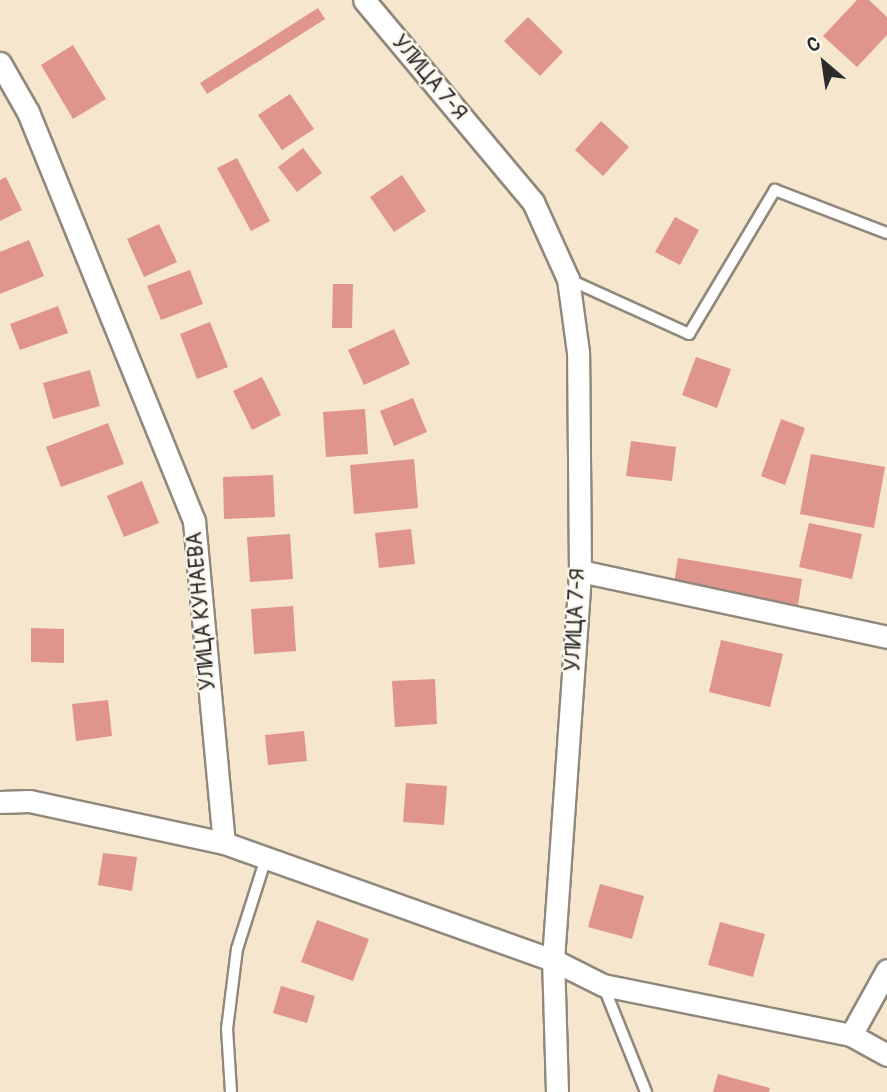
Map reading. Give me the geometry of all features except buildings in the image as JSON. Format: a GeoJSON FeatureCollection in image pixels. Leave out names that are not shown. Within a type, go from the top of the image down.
{"type":"FeatureCollection","features":[{"type":"Feature","properties":{"kind":"street","name":"УЛИЦА 7-Я"},"geometry":{"type":"LineString","coordinates":[[364,0],[533,202],[568,279],[578,352],[580,571],[553,960],[557,1092]]}},
{"type":"Feature","properties":{"kind":"street","name":"УЛИЦА КУНАЕВА"},"geometry":{"type":"LineString","coordinates":[[0,63],[28,112],[194,521],[224,843]]}},
{"type":"Feature","properties":{"kind":"street"},"geometry":{"type":"LineString","coordinates":[[580,571],[887,637]]}},
{"type":"Feature","properties":{"kind":"street"},"geometry":{"type":"LineString","coordinates":[[0,802],[29,801],[224,843],[553,960],[603,985],[851,1034],[887,1055]]}},
{"type":"Feature","properties":{"kind":"street"},"geometry":{"type":"LineString","coordinates":[[851,1034],[887,970]]}},
{"type":"Feature","properties":{"kind":"lane"},"geometry":{"type":"LineString","coordinates":[[568,279],[689,334],[775,190],[887,233]]}},
{"type":"Feature","properties":{"kind":"lane"},"geometry":{"type":"LineString","coordinates":[[231,1092],[227,1029],[237,949],[266,858]]}},
{"type":"Feature","properties":{"kind":"lane"},"geometry":{"type":"LineString","coordinates":[[603,985],[646,1092]]}}]}
